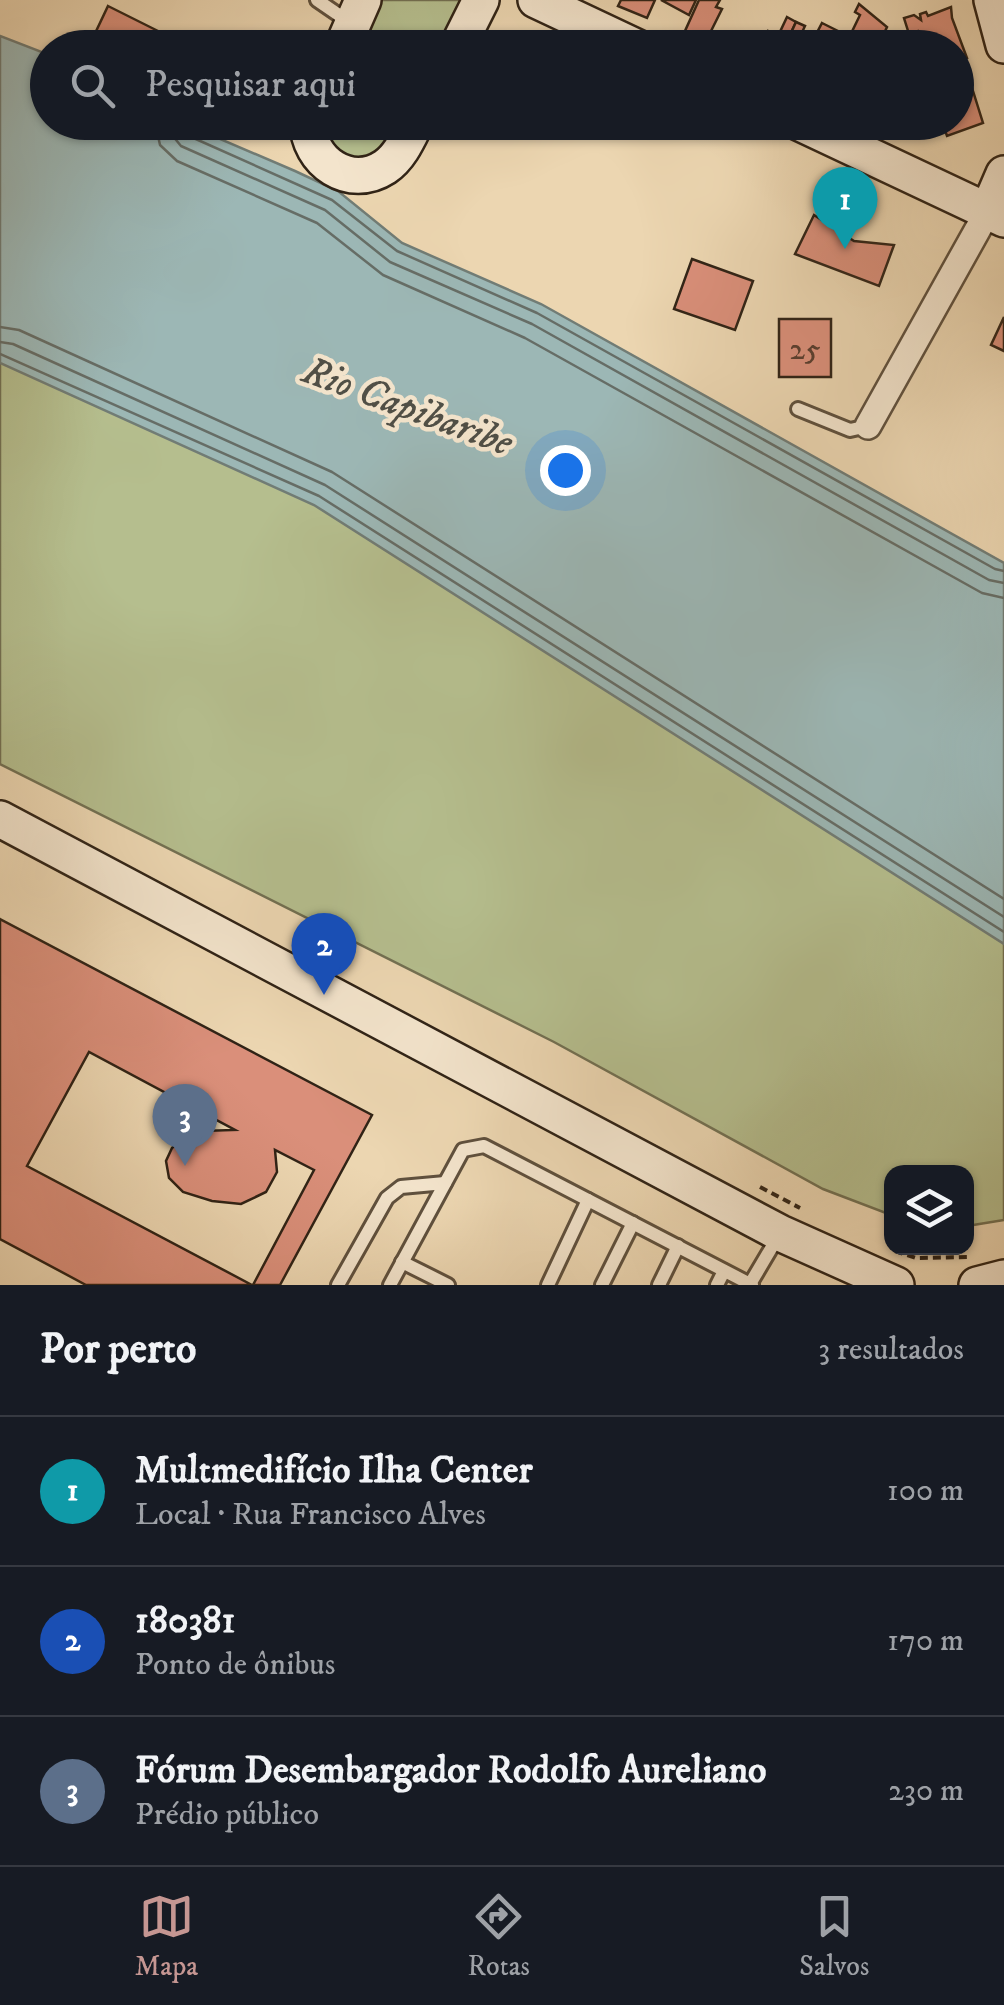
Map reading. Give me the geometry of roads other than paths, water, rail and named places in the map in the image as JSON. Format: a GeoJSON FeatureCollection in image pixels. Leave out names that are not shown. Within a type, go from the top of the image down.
{"type":"FeatureCollection","features":[{"type":"Feature","properties":{"kind":"street"},"geometry":{"type":"LineString","coordinates":[[466,30],[482,0]]}},
{"type":"Feature","properties":{"kind":"street"},"geometry":{"type":"LineString","coordinates":[[536,0],[600,30]]}},
{"type":"Feature","properties":{"kind":"street"},"geometry":{"type":"LineString","coordinates":[[992,0],[1004,44]]}},
{"type":"Feature","properties":{"kind":"street"},"geometry":{"type":"LineString","coordinates":[[312,140],[325,164],[357,176],[388,166],[406,140]]}},
{"type":"Feature","properties":{"kind":"street"},"geometry":{"type":"LineString","coordinates":[[836,140],[996,215]]}},
{"type":"Feature","properties":{"kind":"street"},"geometry":{"type":"LineString","coordinates":[[868,426],[996,215],[1004,174]]}},
{"type":"Feature","properties":{"kind":"street"},"geometry":{"type":"LineString","coordinates":[[0,819],[780,1233],[896,1285]]}},
{"type":"Feature","properties":{"kind":"street"},"geometry":{"type":"LineString","coordinates":[[977,1285],[1004,1278]]}},
{"type":"Feature","properties":{"kind":"lane"},"geometry":{"type":"LineString","coordinates":[[317,0],[353,24]]}},
{"type":"Feature","properties":{"kind":"lane"},"geometry":{"type":"LineString","coordinates":[[798,409],[850,430],[868,426]]}},
{"type":"Feature","properties":{"kind":"lane"},"geometry":{"type":"LineString","coordinates":[[390,1285],[463,1150],[484,1146],[751,1284],[780,1233]]}},
{"type":"Feature","properties":{"kind":"lane"},"geometry":{"type":"LineString","coordinates":[[338,1285],[388,1198],[401,1187],[445,1183]]}},
{"type":"Feature","properties":{"kind":"lane"},"geometry":{"type":"LineString","coordinates":[[548,1285],[588,1200]]}},
{"type":"Feature","properties":{"kind":"lane"},"geometry":{"type":"LineString","coordinates":[[602,1285],[633,1223]]}},
{"type":"Feature","properties":{"kind":"lane"},"geometry":{"type":"LineString","coordinates":[[660,1285],[678,1246]]}},
{"type":"Feature","properties":{"kind":"lane"},"geometry":{"type":"LineString","coordinates":[[402,1262],[448,1285]]}},
{"type":"Feature","properties":{"kind":"lane"},"geometry":{"type":"LineString","coordinates":[[717,1285],[724,1270]]}},
{"type":"Feature","properties":{"kind":"water","name":"Rio Capibaribe"},"geometry":{"type":"Polygon","coordinates":[[[0,36],[30,47],[30,140],[223,140],[295,171],[338,191],[402,243],[541,304],[1004,563],[1004,944],[314,505],[0,363],[0,36]]]}},
{"type":"Feature","properties":{"kind":"place","name":"Multmedifício Ilha Center"},"geometry":{"type":"Point","coordinates":[845,249]}},
{"type":"Feature","properties":{"kind":"place","name":"180381"},"geometry":{"type":"Point","coordinates":[324,995]}},
{"type":"Feature","properties":{"kind":"place","name":"Fórum Desembargador Rodolfo Aureliano"},"geometry":{"type":"Point","coordinates":[185,1166]}}]}
